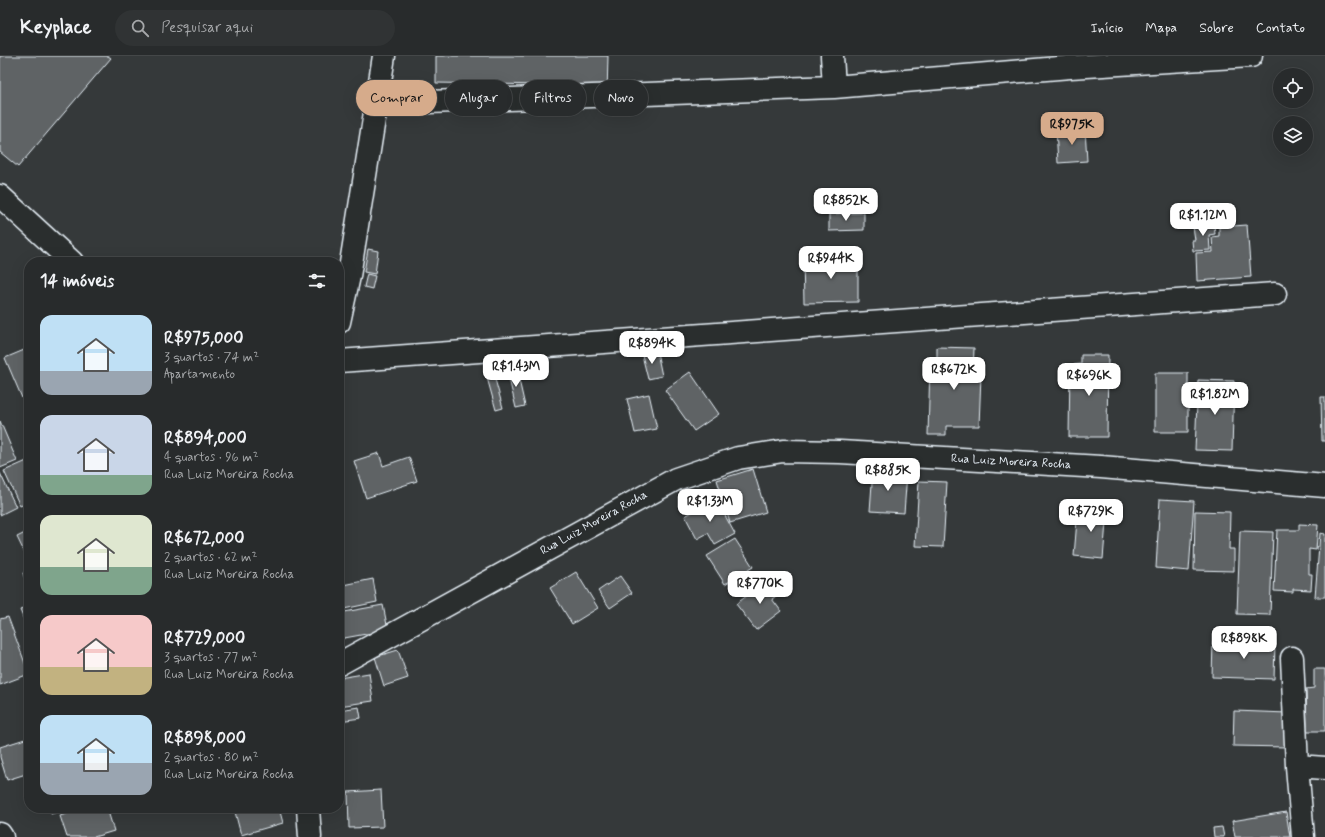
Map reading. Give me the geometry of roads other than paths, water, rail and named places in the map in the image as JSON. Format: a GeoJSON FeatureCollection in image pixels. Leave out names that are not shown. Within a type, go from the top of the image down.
{"type":"FeatureCollection","features":[{"type":"Feature","properties":{"kind":"street"},"geometry":{"type":"LineString","coordinates":[[380,80],[384,56]]}},
{"type":"Feature","properties":{"kind":"street"},"geometry":{"type":"LineString","coordinates":[[832,56],[834,87]]}},
{"type":"Feature","properties":{"kind":"street"},"geometry":{"type":"LineString","coordinates":[[437,102],[834,87],[1070,62],[1251,56]]}},
{"type":"Feature","properties":{"kind":"street"},"geometry":{"type":"LineString","coordinates":[[344,299],[374,116]]}},
{"type":"Feature","properties":{"kind":"street"},"geometry":{"type":"LineString","coordinates":[[0,196],[67,257]]}},
{"type":"Feature","properties":{"kind":"street"},"geometry":{"type":"LineString","coordinates":[[344,361],[1275,294]]}},
{"type":"Feature","properties":{"kind":"street","name":"Rua Luiz Moreira Rocha"},"geometry":{"type":"LineString","coordinates":[[344,661],[676,479],[738,458],[783,451],[840,452],[1101,467],[1325,486]]}},
{"type":"Feature","properties":{"kind":"street"},"geometry":{"type":"LineString","coordinates":[[1292,658],[1297,766],[1303,837]]}},
{"type":"Feature","properties":{"kind":"street"},"geometry":{"type":"LineString","coordinates":[[1297,766],[1325,768]]}},
{"type":"Feature","properties":{"kind":"street"},"geometry":{"type":"LineString","coordinates":[[308,813],[310,837]]}}]}
